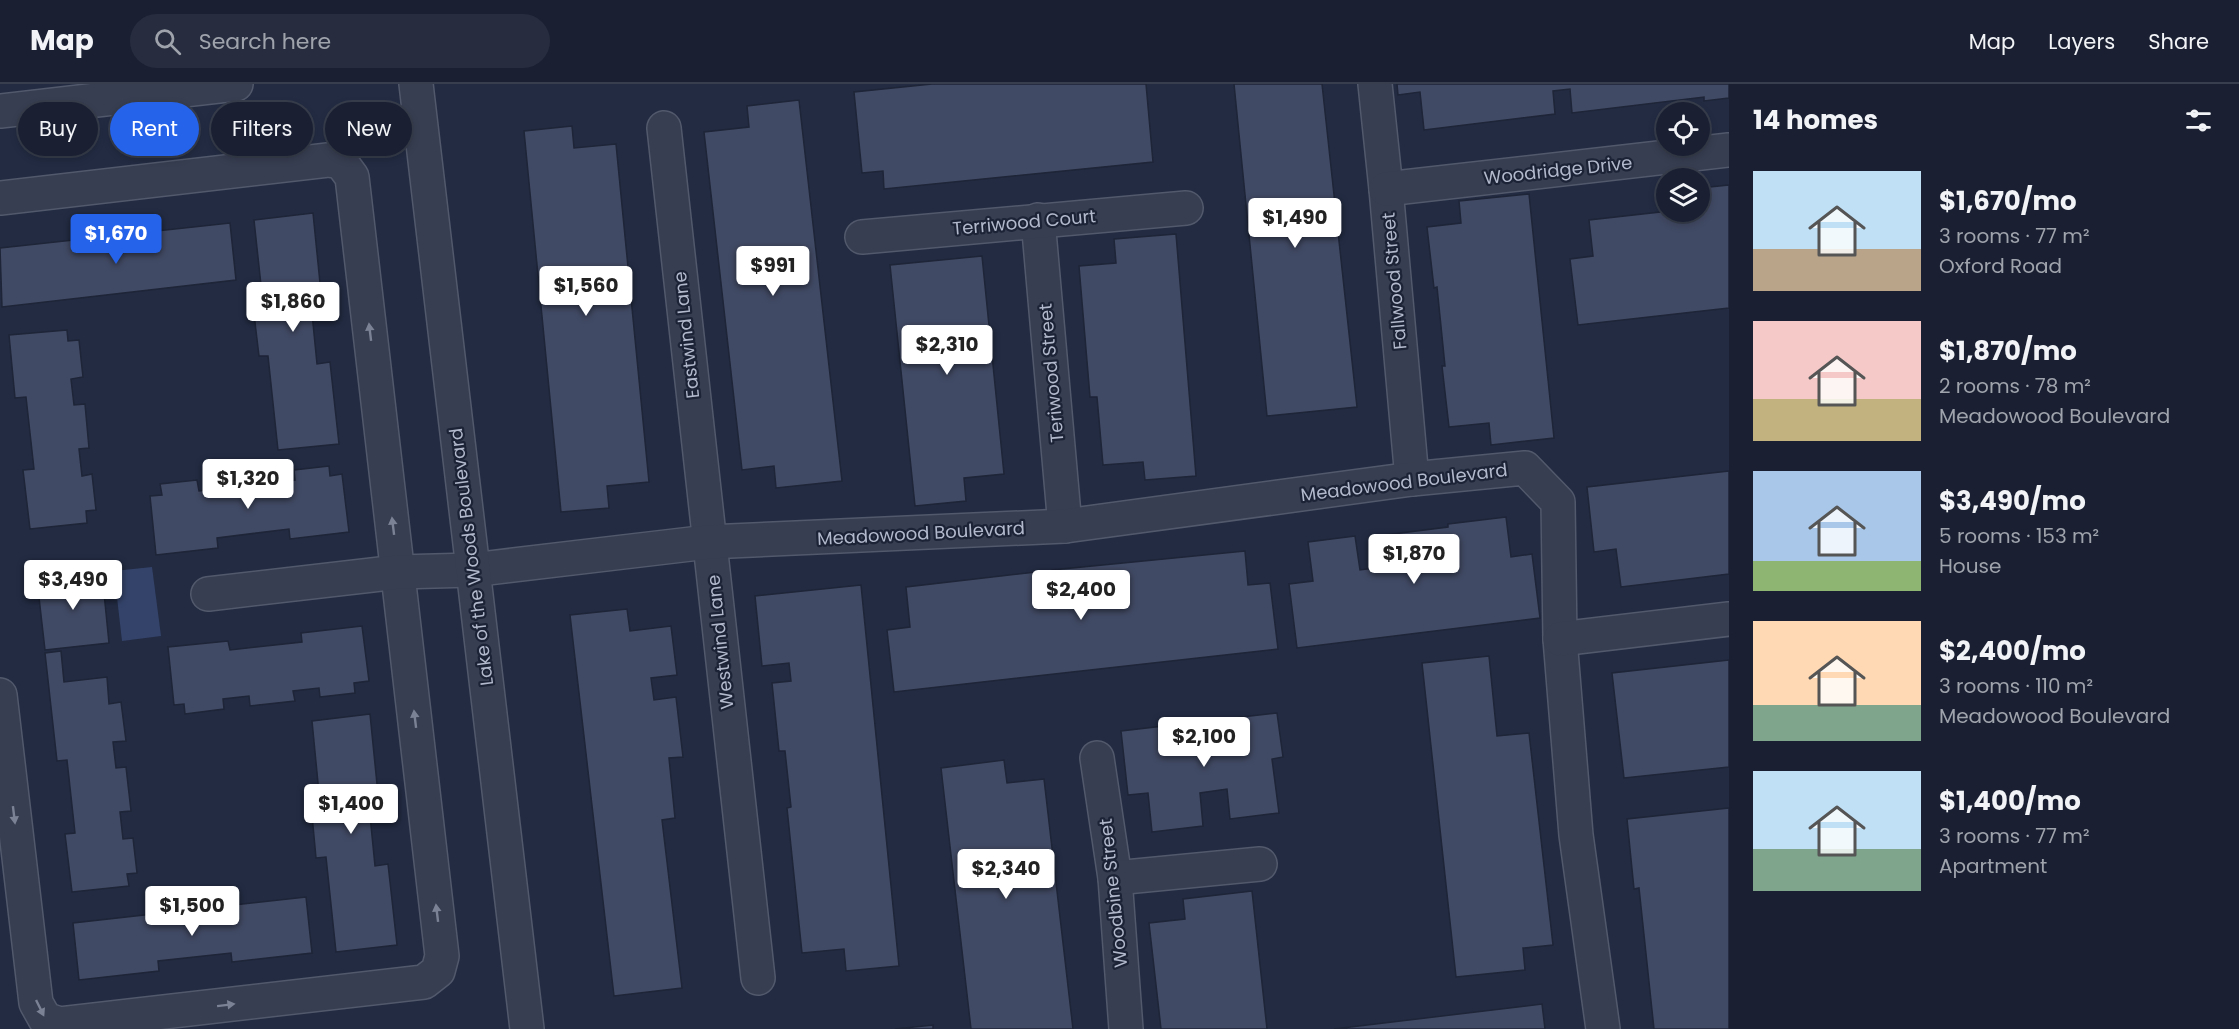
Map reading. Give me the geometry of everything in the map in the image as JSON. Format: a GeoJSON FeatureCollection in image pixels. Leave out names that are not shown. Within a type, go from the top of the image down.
{"type":"FeatureCollection","features":[{"type":"Feature","properties":{"kind":"street"},"geometry":{"type":"LineString","coordinates":[[0,111],[120,90],[236,84]]}},
{"type":"Feature","properties":{"kind":"street","name":"Lake of the Woods Boulevard"},"geometry":{"type":"LineString","coordinates":[[416,84],[527,1029]]}},
{"type":"Feature","properties":{"kind":"street","name":"Fallwood Street"},"geometry":{"type":"LineString","coordinates":[[1375,84],[1412,479]]}},
{"type":"Feature","properties":{"kind":"street","name":"Eastwind Lane"},"geometry":{"type":"LineString","coordinates":[[664,128],[708,542]]}},
{"type":"Feature","properties":{"kind":"street","name":"Woodridge Drive"},"geometry":{"type":"LineString","coordinates":[[1386,189],[1729,150]]}},
{"type":"Feature","properties":{"kind":"street"},"geometry":{"type":"LineString","coordinates":[[0,198],[328,160],[341,162],[352,177],[442,956],[438,971],[424,982],[60,1024],[45,1018],[36,1004],[0,695]]}},
{"type":"Feature","properties":{"kind":"street","name":"Terriwood Court"},"geometry":{"type":"LineString","coordinates":[[862,237],[1186,208]]}},
{"type":"Feature","properties":{"kind":"street","name":"Teriwood Street"},"geometry":{"type":"LineString","coordinates":[[1038,220],[1065,526]]}},
{"type":"Feature","properties":{"kind":"street","name":"Meadowood Boulevard"},"geometry":{"type":"LineString","coordinates":[[708,542],[1065,526],[1412,479],[1525,468],[1558,502],[1560,639],[1576,835],[1603,1029]]}},
{"type":"Feature","properties":{"kind":"street"},"geometry":{"type":"LineString","coordinates":[[208,594],[398,572],[472,570],[708,542]]}},
{"type":"Feature","properties":{"kind":"street","name":"Westwind Lane"},"geometry":{"type":"LineString","coordinates":[[708,542],[758,978]]}},
{"type":"Feature","properties":{"kind":"street"},"geometry":{"type":"LineString","coordinates":[[1560,639],[1729,619]]}},
{"type":"Feature","properties":{"kind":"street","name":"Woodbine Street"},"geometry":{"type":"LineString","coordinates":[[1097,758],[1114,878],[1126,1029]]}},
{"type":"Feature","properties":{"kind":"street"},"geometry":{"type":"LineString","coordinates":[[1114,878],[1260,864]]}},
{"type":"Feature","properties":{"kind":"water"},"geometry":{"type":"Polygon","coordinates":[[[152,567],[161,636],[122,641],[114,571],[152,567]]]}},
{"type":"Feature","properties":{"kind":"building"},"geometry":{"type":"Polygon","coordinates":[[[932,84],[1146,84],[1153,162],[884,189],[883,171],[862,173],[854,92],[932,84]]]}},
{"type":"Feature","properties":{"kind":"building"},"geometry":{"type":"Polygon","coordinates":[[[1234,84],[1322,84],[1357,407],[1267,416],[1234,84]]]}},
{"type":"Feature","properties":{"kind":"building"},"geometry":{"type":"Polygon","coordinates":[[[1397,84],[1729,84],[1729,98],[1704,101],[1704,97],[1572,113],[1570,89],[1553,91],[1555,114],[1424,130],[1420,92],[1398,95],[1397,84]]]}},
{"type":"Feature","properties":{"kind":"building"},"geometry":{"type":"Polygon","coordinates":[[[799,100],[842,481],[776,488],[774,466],[742,470],[704,132],[749,127],[747,106],[799,100]]]}},
{"type":"Feature","properties":{"kind":"building"},"geometry":{"type":"Polygon","coordinates":[[[572,126],[574,148],[616,144],[649,482],[607,486],[609,508],[561,512],[524,131],[572,126]]]}},
{"type":"Feature","properties":{"kind":"building"},"geometry":{"type":"Polygon","coordinates":[[[1729,185],[1729,308],[1578,325],[1570,259],[1593,256],[1589,220],[1656,212],[1656,222],[1710,222],[1710,187],[1729,185]]]}},
{"type":"Feature","properties":{"kind":"building"},"geometry":{"type":"Polygon","coordinates":[[[1529,194],[1554,438],[1491,445],[1489,423],[1449,427],[1437,287],[1434,288],[1427,227],[1461,223],[1459,201],[1529,194]]]}},
{"type":"Feature","properties":{"kind":"building"},"geometry":{"type":"Polygon","coordinates":[[[313,213],[321,293],[310,293],[317,364],[330,362],[339,444],[278,450],[268,356],[259,356],[254,314],[264,313],[254,220],[313,213]]]}},
{"type":"Feature","properties":{"kind":"building"},"geometry":{"type":"Polygon","coordinates":[[[230,223],[236,280],[2,307],[0,248],[230,223]]]}},
{"type":"Feature","properties":{"kind":"building"},"geometry":{"type":"Polygon","coordinates":[[[1176,234],[1196,476],[1145,480],[1143,462],[1103,465],[1097,397],[1090,397],[1079,266],[1116,263],[1114,239],[1176,234]]]}},
{"type":"Feature","properties":{"kind":"building"},"geometry":{"type":"Polygon","coordinates":[[[982,256],[1004,474],[964,478],[966,501],[915,506],[890,265],[982,256]]]}},
{"type":"Feature","properties":{"kind":"building"},"geometry":{"type":"Polygon","coordinates":[[[67,330],[68,341],[79,340],[83,377],[71,379],[74,405],[85,404],[89,448],[79,449],[82,476],[92,474],[96,510],[86,511],[87,523],[30,529],[23,470],[34,469],[26,397],[15,398],[9,335],[67,330]]]}},
{"type":"Feature","properties":{"kind":"building"},"geometry":{"type":"Polygon","coordinates":[[[329,466],[330,476],[342,474],[349,532],[290,539],[289,529],[217,538],[218,548],[156,555],[150,496],[162,495],[160,484],[197,480],[199,491],[225,488],[224,478],[267,473],[269,483],[295,480],[294,470],[329,466]]]}},
{"type":"Feature","properties":{"kind":"building"},"geometry":{"type":"Polygon","coordinates":[[[1729,471],[1729,574],[1621,587],[1616,549],[1594,552],[1587,487],[1729,471]]]}},
{"type":"Feature","properties":{"kind":"building"},"geometry":{"type":"Polygon","coordinates":[[[1506,517],[1511,557],[1532,554],[1540,618],[1297,648],[1289,584],[1313,581],[1308,542],[1355,536],[1360,570],[1381,567],[1377,536],[1506,517]]]}},
{"type":"Feature","properties":{"kind":"building"},"geometry":{"type":"Polygon","coordinates":[[[1245,551],[1248,585],[1270,583],[1278,649],[894,692],[887,630],[910,627],[906,587],[1036,572],[1039,597],[1055,596],[1052,570],[1245,551]]]}},
{"type":"Feature","properties":{"kind":"building"},"geometry":{"type":"Polygon","coordinates":[[[102,573],[109,643],[45,650],[37,580],[102,573]]]}},
{"type":"Feature","properties":{"kind":"building"},"geometry":{"type":"Polygon","coordinates":[[[861,585],[899,966],[846,971],[844,949],[802,953],[787,808],[791,807],[785,751],[779,751],[772,683],[791,681],[789,663],[762,666],[755,596],[861,585]]]}},
{"type":"Feature","properties":{"kind":"building"},"geometry":{"type":"Polygon","coordinates":[[[627,609],[630,631],[671,626],[677,675],[651,678],[654,700],[676,697],[683,757],[669,758],[675,818],[662,820],[682,988],[614,996],[570,615],[627,609]]]}},
{"type":"Feature","properties":{"kind":"building"},"geometry":{"type":"Polygon","coordinates":[[[362,626],[369,681],[354,683],[355,693],[320,697],[319,688],[293,691],[295,701],[250,706],[249,696],[223,699],[224,709],[185,714],[184,704],[174,705],[168,647],[228,641],[230,650],[302,642],[301,633],[362,626]]]}},
{"type":"Feature","properties":{"kind":"building"},"geometry":{"type":"Polygon","coordinates":[[[61,651],[64,682],[107,677],[109,704],[121,702],[126,741],[113,742],[116,768],[126,767],[131,811],[120,812],[123,839],[133,838],[137,873],[127,874],[129,886],[72,892],[65,834],[75,833],[67,760],[57,761],[45,653],[61,651]]]}},
{"type":"Feature","properties":{"kind":"building"},"geometry":{"type":"Polygon","coordinates":[[[1489,656],[1497,736],[1529,733],[1553,945],[1523,948],[1525,970],[1456,977],[1422,663],[1489,656]]]}},
{"type":"Feature","properties":{"kind":"building"},"geometry":{"type":"Polygon","coordinates":[[[1729,660],[1729,767],[1624,778],[1612,673],[1729,660]]]}},
{"type":"Feature","properties":{"kind":"building"},"geometry":{"type":"Polygon","coordinates":[[[1277,713],[1283,757],[1272,759],[1279,813],[1230,819],[1227,789],[1200,793],[1203,826],[1152,832],[1148,793],[1128,795],[1121,731],[1277,713]]]}},
{"type":"Feature","properties":{"kind":"building"},"geometry":{"type":"Polygon","coordinates":[[[370,714],[378,794],[368,795],[375,866],[388,864],[397,945],[336,952],[326,857],[316,858],[312,815],[321,814],[312,721],[370,714]]]}},
{"type":"Feature","properties":{"kind":"building"},"geometry":{"type":"Polygon","coordinates":[[[1004,760],[1007,783],[1044,779],[1073,1029],[971,1029],[941,768],[1004,760]]]}},
{"type":"Feature","properties":{"kind":"building"},"geometry":{"type":"Polygon","coordinates":[[[1729,808],[1729,1029],[1654,1029],[1639,888],[1634,889],[1627,819],[1729,808]]]}},
{"type":"Feature","properties":{"kind":"building"},"geometry":{"type":"Polygon","coordinates":[[[1252,891],[1267,1029],[1161,1029],[1149,923],[1185,919],[1183,899],[1252,891]]]}},
{"type":"Feature","properties":{"kind":"building"},"geometry":{"type":"Polygon","coordinates":[[[306,897],[312,953],[232,962],[231,953],[158,961],[159,971],[79,980],[73,923],[306,897]]]}},
{"type":"Feature","properties":{"kind":"building"},"geometry":{"type":"Polygon","coordinates":[[[1542,1004],[1545,1029],[1334,1029],[1542,1004]]]}},
{"type":"Feature","properties":{"kind":"building"},"geometry":{"type":"Polygon","coordinates":[[[933,1025],[933,1029],[895,1029],[933,1025]]]}}]}
